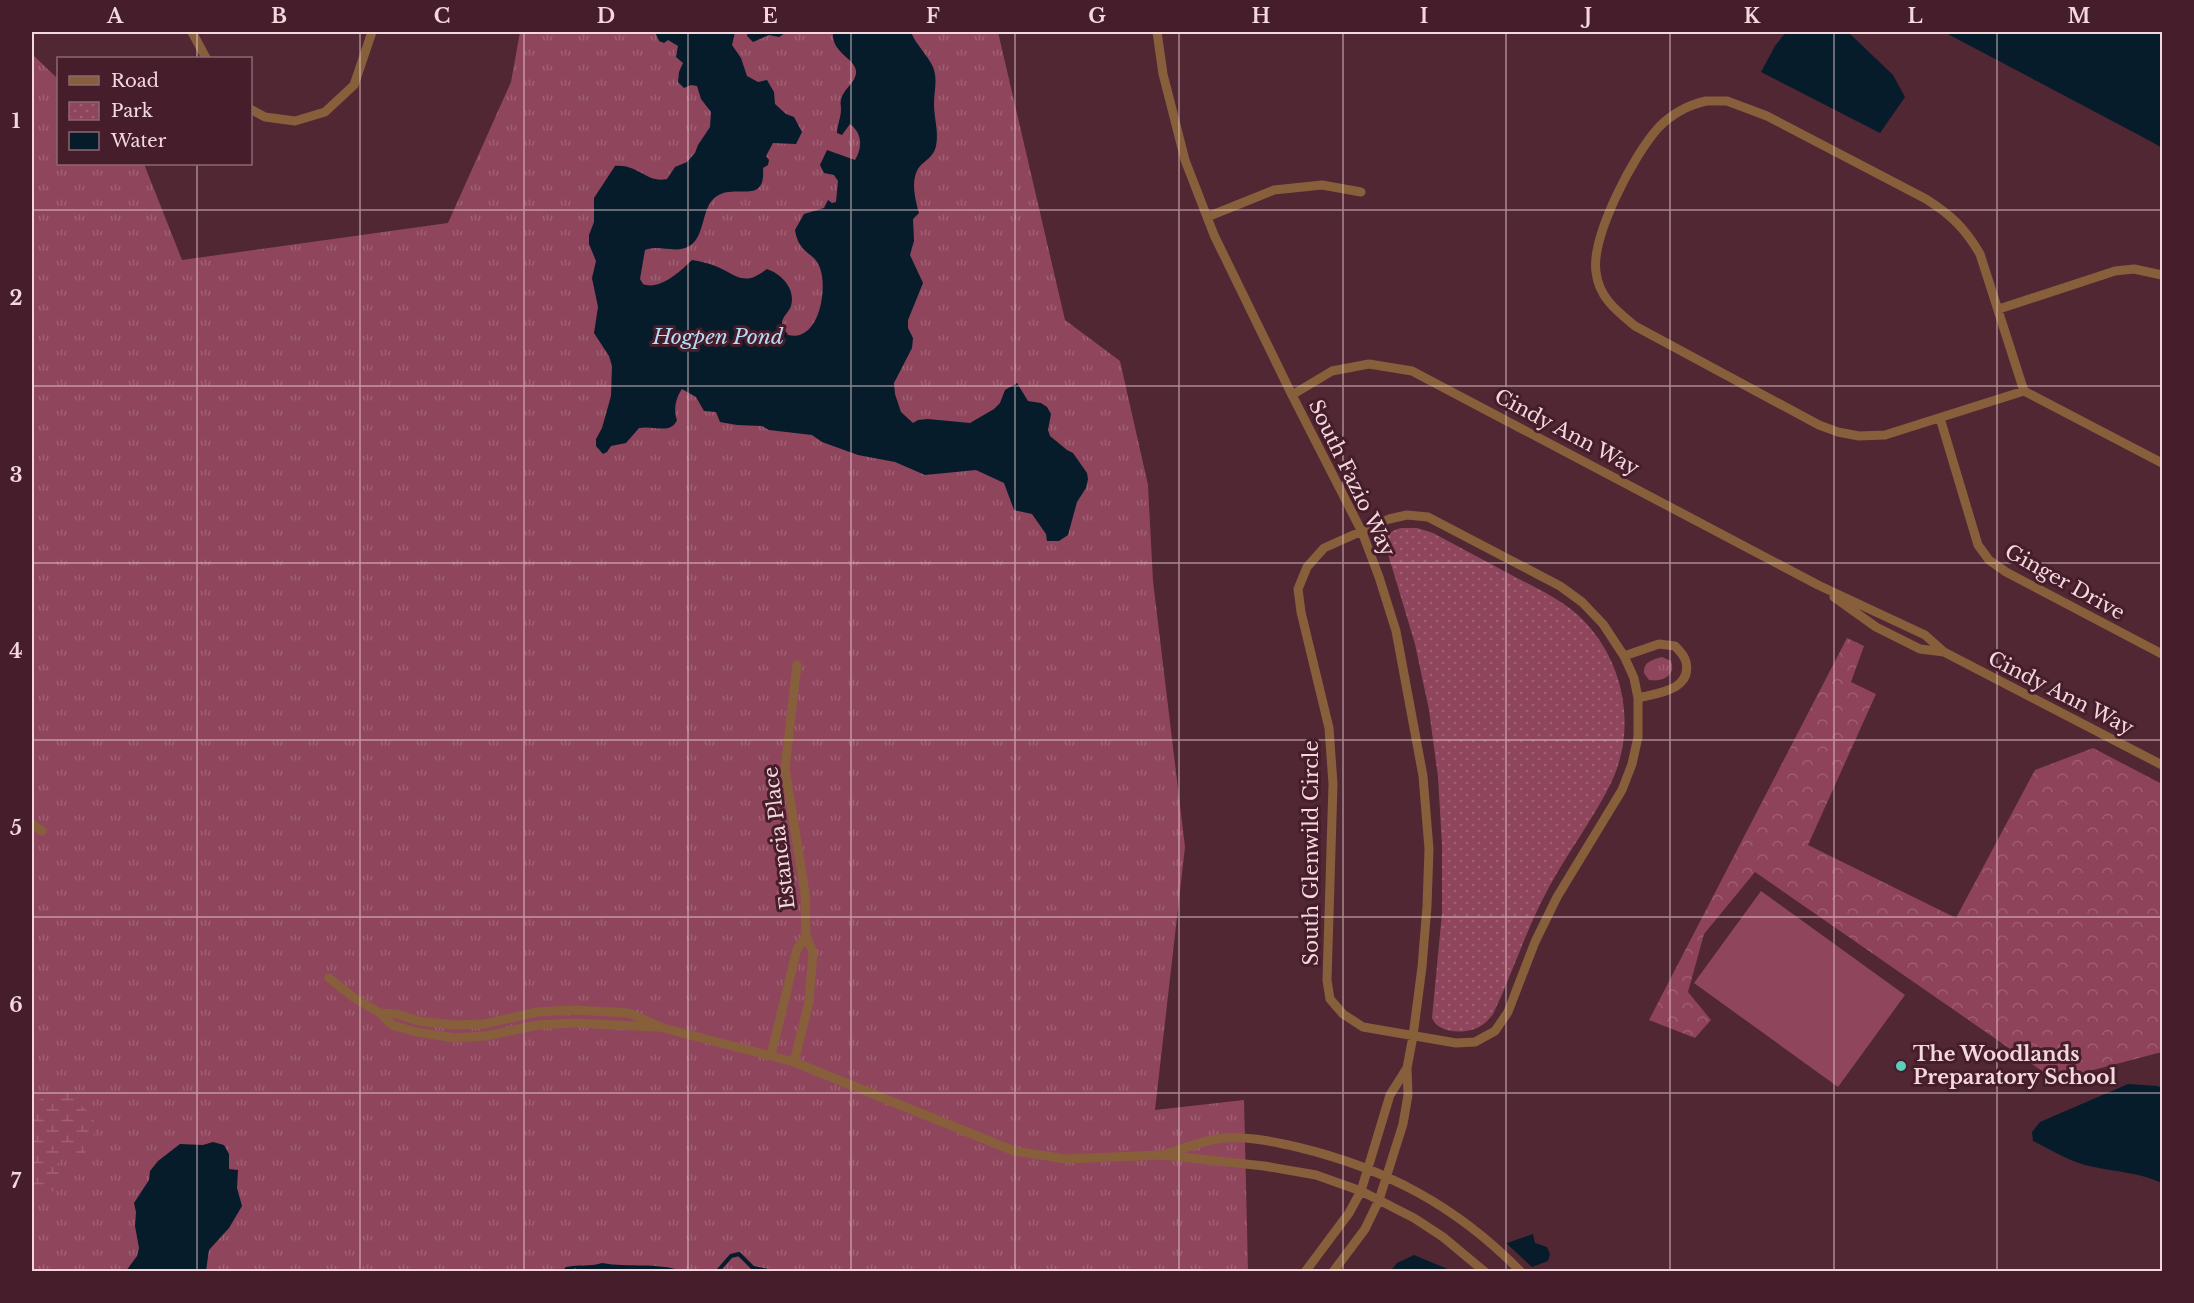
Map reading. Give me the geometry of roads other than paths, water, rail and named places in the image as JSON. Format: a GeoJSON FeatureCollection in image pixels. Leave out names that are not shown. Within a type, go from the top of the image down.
{"type":"FeatureCollection","features":[{"type":"Feature","properties":{"kind":"street"},"geometry":{"type":"LineString","coordinates":[[192,32],[205,57]]}},
{"type":"Feature","properties":{"kind":"street"},"geometry":{"type":"LineString","coordinates":[[252,110],[265,117],[295,121],[326,112],[354,85],[372,32]]}},
{"type":"Feature","properties":{"kind":"street","name":"South Fazio Way"},"geometry":{"type":"LineString","coordinates":[[1157,32],[1163,74],[1185,160],[1208,217],[1292,395],[1362,532],[1396,631],[1423,776],[1429,849],[1427,906],[1422,967],[1407,1068],[1408,1095],[1403,1124],[1379,1200],[1365,1229],[1333,1272]]}},
{"type":"Feature","properties":{"kind":"street"},"geometry":{"type":"LineString","coordinates":[[2024,391],[1885,435],[1859,436],[1838,432],[1810,420],[1635,326],[1613,308],[1602,293],[1596,274],[1595,256],[1606,220],[1648,140],[1671,116],[1688,105],[1706,100],[1727,101],[1767,116],[1926,199],[1950,215],[1970,236],[1980,254],[2024,391],[2163,464]]}},
{"type":"Feature","properties":{"kind":"street"},"geometry":{"type":"LineString","coordinates":[[1208,217],[1274,190],[1322,185],[1361,192]]}},
{"type":"Feature","properties":{"kind":"street"},"geometry":{"type":"LineString","coordinates":[[1999,309],[2115,271],[2134,269],[2163,275]]}},
{"type":"Feature","properties":{"kind":"street","name":"Cindy Ann Way"},"geometry":{"type":"LineString","coordinates":[[1292,395],[1332,371],[1369,364],[1412,371],[1818,585],[1925,635],[1944,652],[2163,765]]}},
{"type":"Feature","properties":{"kind":"street","name":"Ginger Drive"},"geometry":{"type":"LineString","coordinates":[[1940,418],[1978,545],[1989,560],[2006,572],[2163,654]]}},
{"type":"Feature","properties":{"kind":"street","name":"South Glenwild Circle"},"geometry":{"type":"LineString","coordinates":[[1407,515],[1428,517],[1560,586],[1582,602],[1603,624],[1624,656],[1634,678],[1638,698],[1638,737],[1632,764],[1622,790],[1557,897],[1535,942],[1508,1012],[1495,1031],[1474,1042],[1456,1043],[1363,1027],[1343,1014],[1330,999],[1327,980],[1334,784],[1329,728],[1301,612],[1298,589],[1307,567],[1324,548],[1362,532],[1389,519],[1407,515]]}},
{"type":"Feature","properties":{"kind":"street","name":"Cindy Ann Way"},"geometry":{"type":"LineString","coordinates":[[1818,585],[1876,627],[1920,649],[1944,652]]}},
{"type":"Feature","properties":{"kind":"street"},"geometry":{"type":"LineString","coordinates":[[1624,656],[1659,644],[1676,646],[1686,661],[1685,677],[1674,690],[1638,698]]}},
{"type":"Feature","properties":{"kind":"street","name":"Estancia Place"},"geometry":{"type":"LineString","coordinates":[[794,1062],[810,997],[813,952],[806,936],[806,893],[785,768],[796,665]]}},
{"type":"Feature","properties":{"kind":"street"},"geometry":{"type":"LineString","coordinates":[[32,824],[42,831]]}},
{"type":"Feature","properties":{"kind":"street","name":"Estancia Place"},"geometry":{"type":"LineString","coordinates":[[771,1055],[797,949],[806,936]]}},
{"type":"Feature","properties":{"kind":"street"},"geometry":{"type":"LineString","coordinates":[[329,978],[353,997],[380,1013],[392,1025],[416,1032],[455,1038],[486,1036],[538,1025],[574,1023],[663,1028]]}},
{"type":"Feature","properties":{"kind":"street"},"geometry":{"type":"LineString","coordinates":[[380,1013],[397,1014],[418,1021],[454,1025],[484,1024],[537,1012],[573,1010],[629,1013],[663,1028],[794,1062],[1014,1151],[1066,1159],[1162,1155],[1264,1166],[1316,1175],[1361,1191],[1414,1218],[1443,1237],[1485,1272]]}},
{"type":"Feature","properties":{"kind":"street","name":"South Fazio Way"},"geometry":{"type":"LineString","coordinates":[[1305,1272],[1349,1213],[1361,1191],[1390,1095],[1407,1068]]}},
{"type":"Feature","properties":{"kind":"street"},"geometry":{"type":"LineString","coordinates":[[1162,1155],[1217,1139],[1263,1139],[1368,1168],[1423,1194],[1455,1214],[1490,1242],[1521,1272]]}},
{"type":"Feature","properties":{"kind":"water","name":"Hogpen Pond"},"geometry":{"type":"Polygon","coordinates":[[[655,32],[735,32],[732,45],[741,58],[747,76],[758,82],[767,80],[774,92],[775,104],[786,114],[794,117],[802,132],[796,144],[773,143],[766,156],[769,160],[768,165],[763,168],[763,180],[760,187],[755,190],[725,193],[712,201],[708,206],[699,234],[691,245],[680,249],[651,248],[645,250],[640,279],[643,284],[656,285],[676,274],[692,260],[712,265],[741,278],[750,278],[767,269],[782,278],[789,288],[791,306],[782,325],[788,335],[799,335],[807,331],[814,323],[822,301],[823,288],[820,268],[814,258],[803,249],[795,230],[804,214],[824,208],[828,200],[832,203],[836,202],[838,181],[834,175],[824,173],[820,165],[827,150],[855,160],[860,145],[859,136],[850,124],[842,135],[837,133],[841,100],[854,79],[856,71],[852,62],[836,45],[833,32],[911,32],[933,67],[936,81],[934,104],[937,141],[934,152],[918,169],[914,181],[919,213],[913,219],[914,241],[910,255],[923,283],[908,320],[908,328],[913,338],[912,348],[894,383],[895,394],[901,412],[913,423],[928,419],[970,423],[994,409],[1000,403],[1005,390],[1017,383],[1028,401],[1041,403],[1047,407],[1051,414],[1048,430],[1050,436],[1073,453],[1087,473],[1088,479],[1086,488],[1077,502],[1068,535],[1059,541],[1047,541],[1046,534],[1032,514],[1014,510],[1004,483],[976,470],[925,475],[895,462],[858,455],[822,442],[812,435],[769,430],[762,426],[720,422],[716,412],[704,411],[696,397],[682,389],[676,404],[677,420],[674,425],[666,428],[639,428],[626,443],[611,446],[603,454],[596,446],[596,439],[602,428],[611,396],[612,366],[609,356],[594,333],[598,307],[592,278],[596,261],[589,244],[589,235],[594,222],[594,198],[615,166],[630,168],[654,179],[667,179],[675,167],[687,162],[695,153],[710,127],[711,112],[701,99],[697,86],[691,85],[684,88],[678,82],[683,63],[676,57],[678,46],[668,40],[664,43],[659,41],[655,32]]]}},
{"type":"Feature","properties":{"kind":"water"},"geometry":{"type":"Polygon","coordinates":[[[748,32],[787,32],[779,37],[769,35],[753,42],[747,36],[748,32]]]}},
{"type":"Feature","properties":{"kind":"water"},"geometry":{"type":"Polygon","coordinates":[[[1786,32],[1848,32],[1893,75],[1905,97],[1880,133],[1761,72],[1775,46],[1786,32]]]}},
{"type":"Feature","properties":{"kind":"water"},"geometry":{"type":"Polygon","coordinates":[[[1944,32],[2162,32],[2162,148],[2152,142],[1944,32]]]}},
{"type":"Feature","properties":{"kind":"water"},"geometry":{"type":"Polygon","coordinates":[[[2128,1084],[2162,1088],[2162,1183],[2137,1175],[2078,1163],[2033,1141],[2032,1132],[2040,1122],[2128,1084]]]}},
{"type":"Feature","properties":{"kind":"water"},"geometry":{"type":"Polygon","coordinates":[[[213,1142],[224,1145],[229,1154],[229,1169],[238,1170],[237,1188],[242,1206],[229,1228],[209,1250],[206,1271],[126,1271],[137,1256],[139,1248],[134,1203],[149,1180],[150,1171],[158,1161],[180,1144],[203,1145],[213,1142]]]}},
{"type":"Feature","properties":{"kind":"water"},"geometry":{"type":"Polygon","coordinates":[[[1533,1234],[1535,1243],[1547,1247],[1550,1254],[1548,1261],[1528,1271],[1390,1272],[1397,1263],[1414,1255],[1450,1270],[1467,1269],[1507,1243],[1533,1234]]]}},
{"type":"Feature","properties":{"kind":"water"},"geometry":{"type":"Polygon","coordinates":[[[602,1263],[672,1268],[682,1271],[580,1272],[575,1268],[572,1271],[562,1271],[566,1267],[602,1263]]]}},
{"type":"Feature","properties":{"kind":"waterway"},"geometry":{"type":"LineString","coordinates":[[717,1272],[731,1256],[739,1254],[753,1268],[774,1272]]}},
{"type":"Feature","properties":{"kind":"place","name":"The Woodlands Preparatory School"},"geometry":{"type":"Point","coordinates":[1901,1066]}}]}
